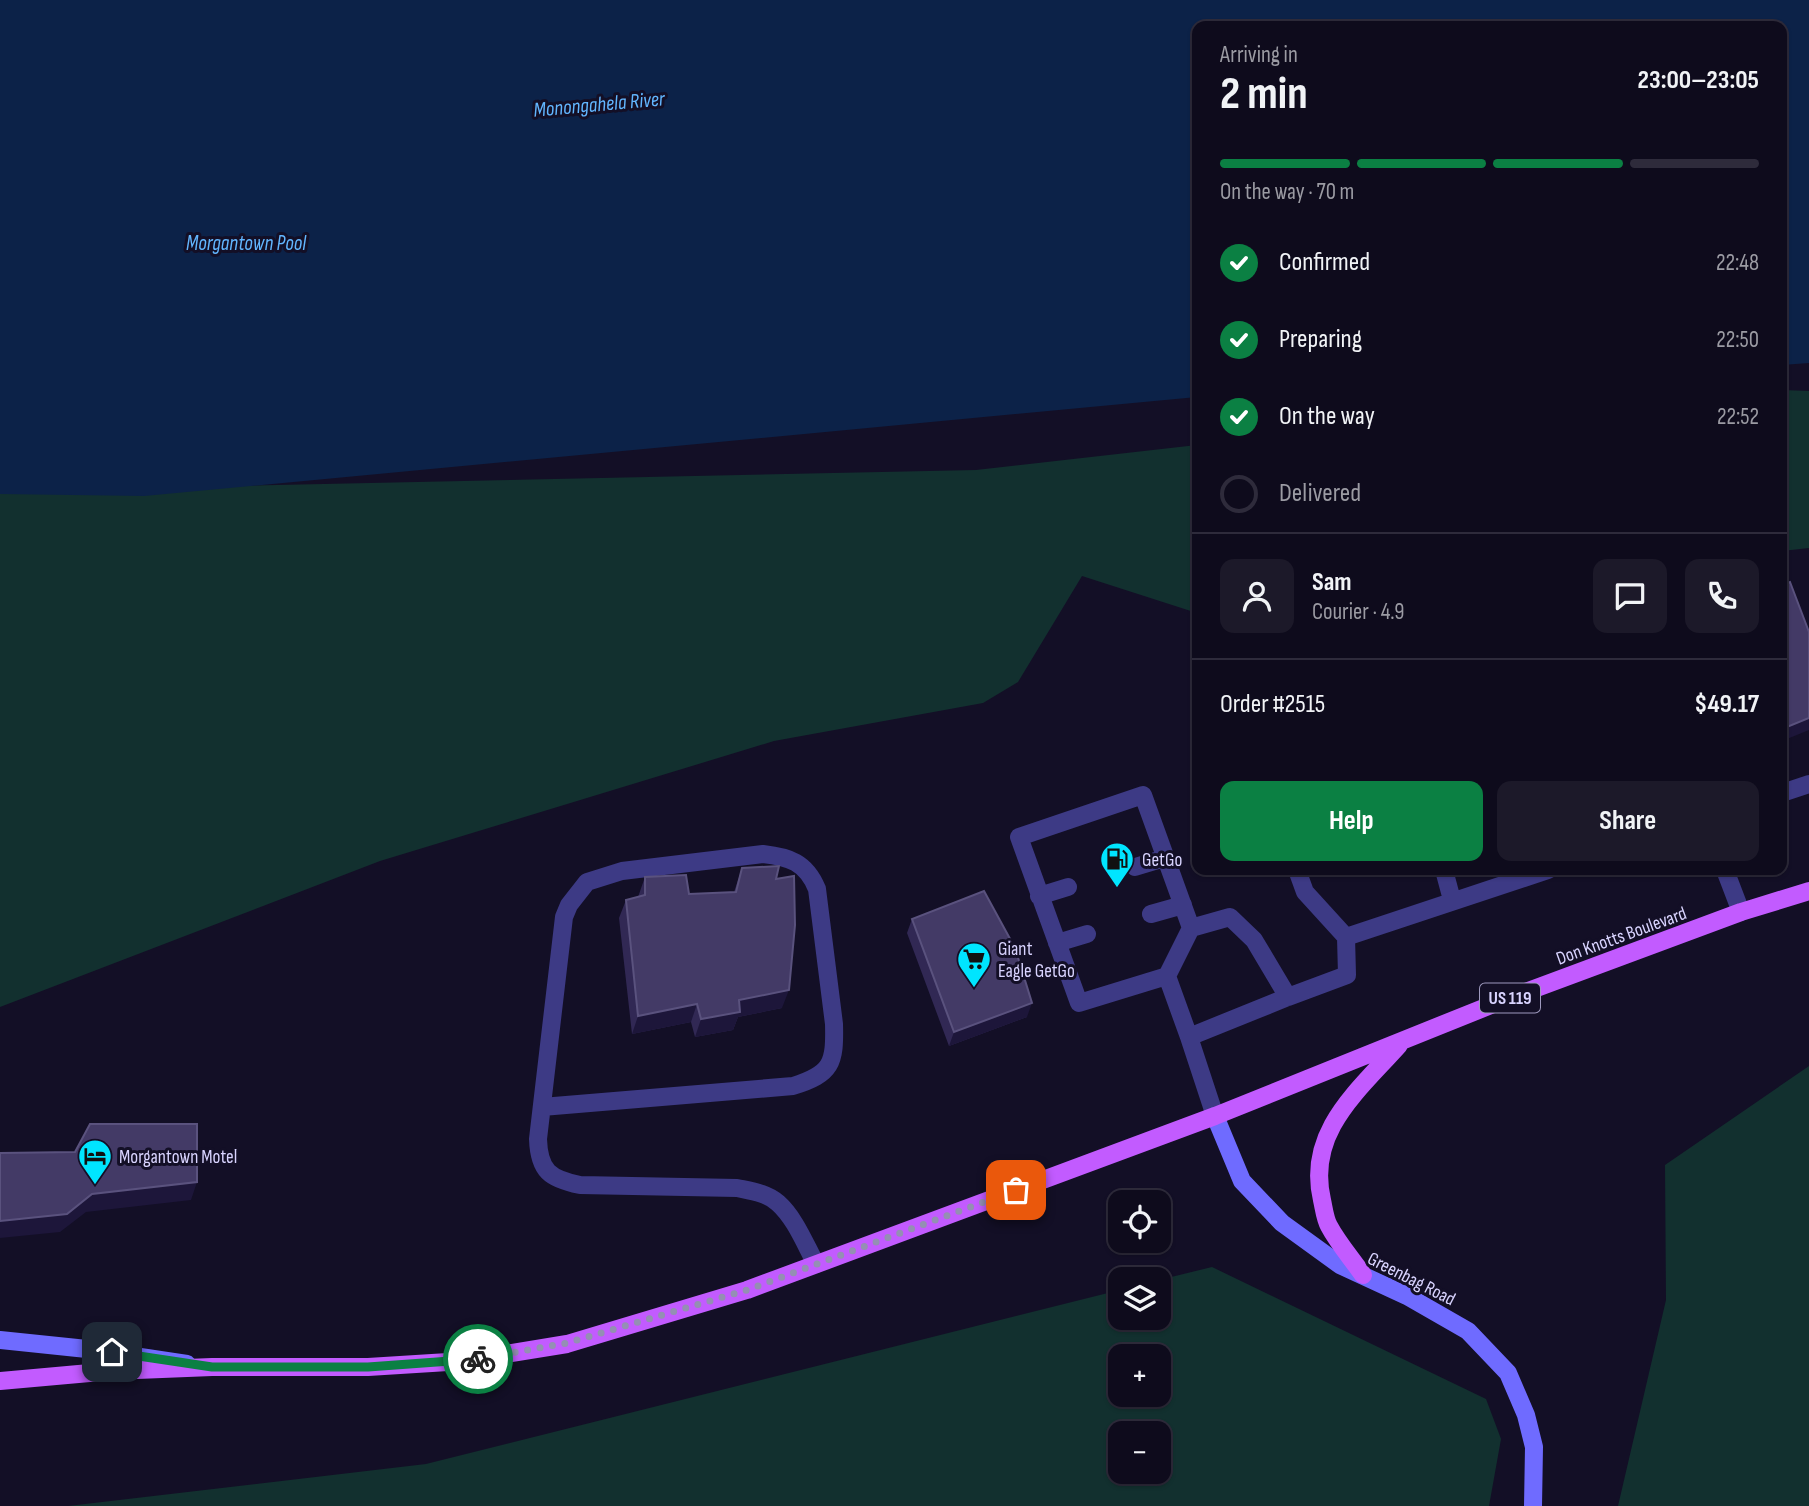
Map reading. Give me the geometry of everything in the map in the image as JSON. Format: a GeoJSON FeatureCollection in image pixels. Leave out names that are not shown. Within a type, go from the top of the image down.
{"type":"FeatureCollection","features":[{"type":"Feature","properties":{"kind":"main road","name":"Don Knotts Boulevard"},"geometry":{"type":"LineString","coordinates":[[1215,1116],[1404,1040],[1741,912],[1809,891]]}},
{"type":"Feature","properties":{"kind":"main road"},"geometry":{"type":"LineString","coordinates":[[1363,1275],[1328,1224],[1319,1188],[1318,1160],[1330,1128],[1350,1099],[1404,1040]]}},
{"type":"Feature","properties":{"kind":"main road","name":"US 119"},"geometry":{"type":"LineString","coordinates":[[0,1381],[112,1371],[212,1367],[368,1367],[464,1361],[554,1346],[747,1290],[1215,1116]]}},
{"type":"Feature","properties":{"kind":"main road","name":"Greenbag Road"},"geometry":{"type":"LineString","coordinates":[[1215,1116],[1242,1181],[1282,1223],[1340,1265],[1407,1296],[1468,1331],[1508,1373],[1526,1415],[1534,1447],[1533,1506]]}},
{"type":"Feature","properties":{"kind":"main road"},"geometry":{"type":"LineString","coordinates":[[0,1340],[212,1367]]}},
{"type":"Feature","properties":{"kind":"lane"},"geometry":{"type":"LineString","coordinates":[[1787,791],[1809,783]]}},
{"type":"Feature","properties":{"kind":"lane"},"geometry":{"type":"LineString","coordinates":[[1143,795],[1166,858],[1191,928],[1167,976],[1079,1003],[1019,837],[1143,795]]}},
{"type":"Feature","properties":{"kind":"lane"},"geometry":{"type":"LineString","coordinates":[[542,1107],[793,1086],[815,1079],[831,1062],[835,1046],[817,888],[811,874],[784,857],[763,854],[621,871],[587,883],[569,905],[564,917],[538,1139],[539,1160],[563,1182],[580,1185],[737,1188],[762,1193],[778,1202],[792,1220],[816,1264]]}},
{"type":"Feature","properties":{"kind":"lane"},"geometry":{"type":"LineString","coordinates":[[1135,867],[1166,858]]}},
{"type":"Feature","properties":{"kind":"lane"},"geometry":{"type":"LineString","coordinates":[[1189,1037],[1347,975],[1346,937],[1305,892],[1299,875]]}},
{"type":"Feature","properties":{"kind":"lane"},"geometry":{"type":"LineString","coordinates":[[1445,875],[1452,900]]}},
{"type":"Feature","properties":{"kind":"lane"},"geometry":{"type":"LineString","coordinates":[[1346,937],[1532,875]]}},
{"type":"Feature","properties":{"kind":"lane"},"geometry":{"type":"LineString","coordinates":[[1728,875],[1741,912]]}},
{"type":"Feature","properties":{"kind":"lane"},"geometry":{"type":"LineString","coordinates":[[1039,896],[1068,887]]}},
{"type":"Feature","properties":{"kind":"lane"},"geometry":{"type":"LineString","coordinates":[[1151,914],[1183,905]]}},
{"type":"Feature","properties":{"kind":"lane"},"geometry":{"type":"LineString","coordinates":[[1191,928],[1230,917],[1254,940],[1287,997]]}},
{"type":"Feature","properties":{"kind":"lane"},"geometry":{"type":"LineString","coordinates":[[1057,943],[1087,934]]}},
{"type":"Feature","properties":{"kind":"lane"},"geometry":{"type":"LineString","coordinates":[[1167,976],[1215,1116]]}},
{"type":"Feature","properties":{"kind":"green space"},"geometry":{"type":"Polygon","coordinates":[[[1787,390],[1809,391],[1809,548],[1787,550],[1787,390]]]}},
{"type":"Feature","properties":{"kind":"green space"},"geometry":{"type":"Polygon","coordinates":[[[1192,446],[1192,611],[1082,576],[1018,682],[983,703],[774,741],[380,861],[0,1007],[0,491],[976,470],[1192,446]]]}},
{"type":"Feature","properties":{"kind":"green space"},"geometry":{"type":"Polygon","coordinates":[[[1809,1066],[1809,1506],[1618,1506],[1666,1300],[1665,1165],[1809,1066]]]}},
{"type":"Feature","properties":{"kind":"green space"},"geometry":{"type":"Polygon","coordinates":[[[1212,1267],[1486,1399],[1501,1439],[1489,1506],[68,1506],[426,1464],[1108,1293],[1108,1330],[1171,1330],[1171,1277],[1212,1267]]]}},
{"type":"Feature","properties":{"kind":"water","name":"Morgantown Pool"},"geometry":{"type":"Polygon","coordinates":[[[0,0],[1809,0],[1809,363],[1787,365],[1787,21],[1192,21],[1192,397],[144,496],[0,494],[0,0]]]}},
{"type":"Feature","properties":{"kind":"building"},"geometry":{"type":"Polygon","coordinates":[[[1790,582],[1809,632],[1809,718],[1787,727],[1787,583],[1790,582]]]}},
{"type":"Feature","properties":{"kind":"building"},"geometry":{"type":"Polygon","coordinates":[[[779,866],[776,879],[794,876],[795,925],[789,990],[739,1000],[740,1012],[701,1019],[697,1004],[638,1016],[626,900],[645,895],[645,877],[686,875],[689,894],[736,892],[742,868],[779,866]]]}},
{"type":"Feature","properties":{"kind":"building","name":"Giant Eagle GetGo"},"geometry":{"type":"Polygon","coordinates":[[[984,891],[1015,948],[1032,1003],[954,1032],[912,919],[984,891]]]}},
{"type":"Feature","properties":{"kind":"building","name":"Morgantown Motel"},"geometry":{"type":"Polygon","coordinates":[[[90,1124],[197,1124],[197,1182],[92,1194],[67,1214],[0,1221],[0,1153],[75,1152],[90,1124]]]}},
{"type":"Feature","properties":{"kind":"way so far"},"geometry":{"type":"LineString","coordinates":[[478,1359],[567,1343],[747,1290],[1016,1190]]}},
{"type":"Feature","properties":{"kind":"place","name":"GetGo"},"geometry":{"type":"Point","coordinates":[1117,889]}},
{"type":"Feature","properties":{"kind":"place","name":"Giant Eagle GetGo"},"geometry":{"type":"Point","coordinates":[974,989]}},
{"type":"Feature","properties":{"kind":"place","name":"Morgantown Motel"},"geometry":{"type":"Point","coordinates":[95,1186]}},
{"type":"Feature","properties":{"kind":"route"},"geometry":{"type":"LineString","coordinates":[[112,1352],[212,1367],[368,1367],[478,1359]]}},
{"type":"Feature","properties":{"kind":"water label","name":"Monongahela River"},"geometry":{"type":"Point","coordinates":[599,104]}}]}
